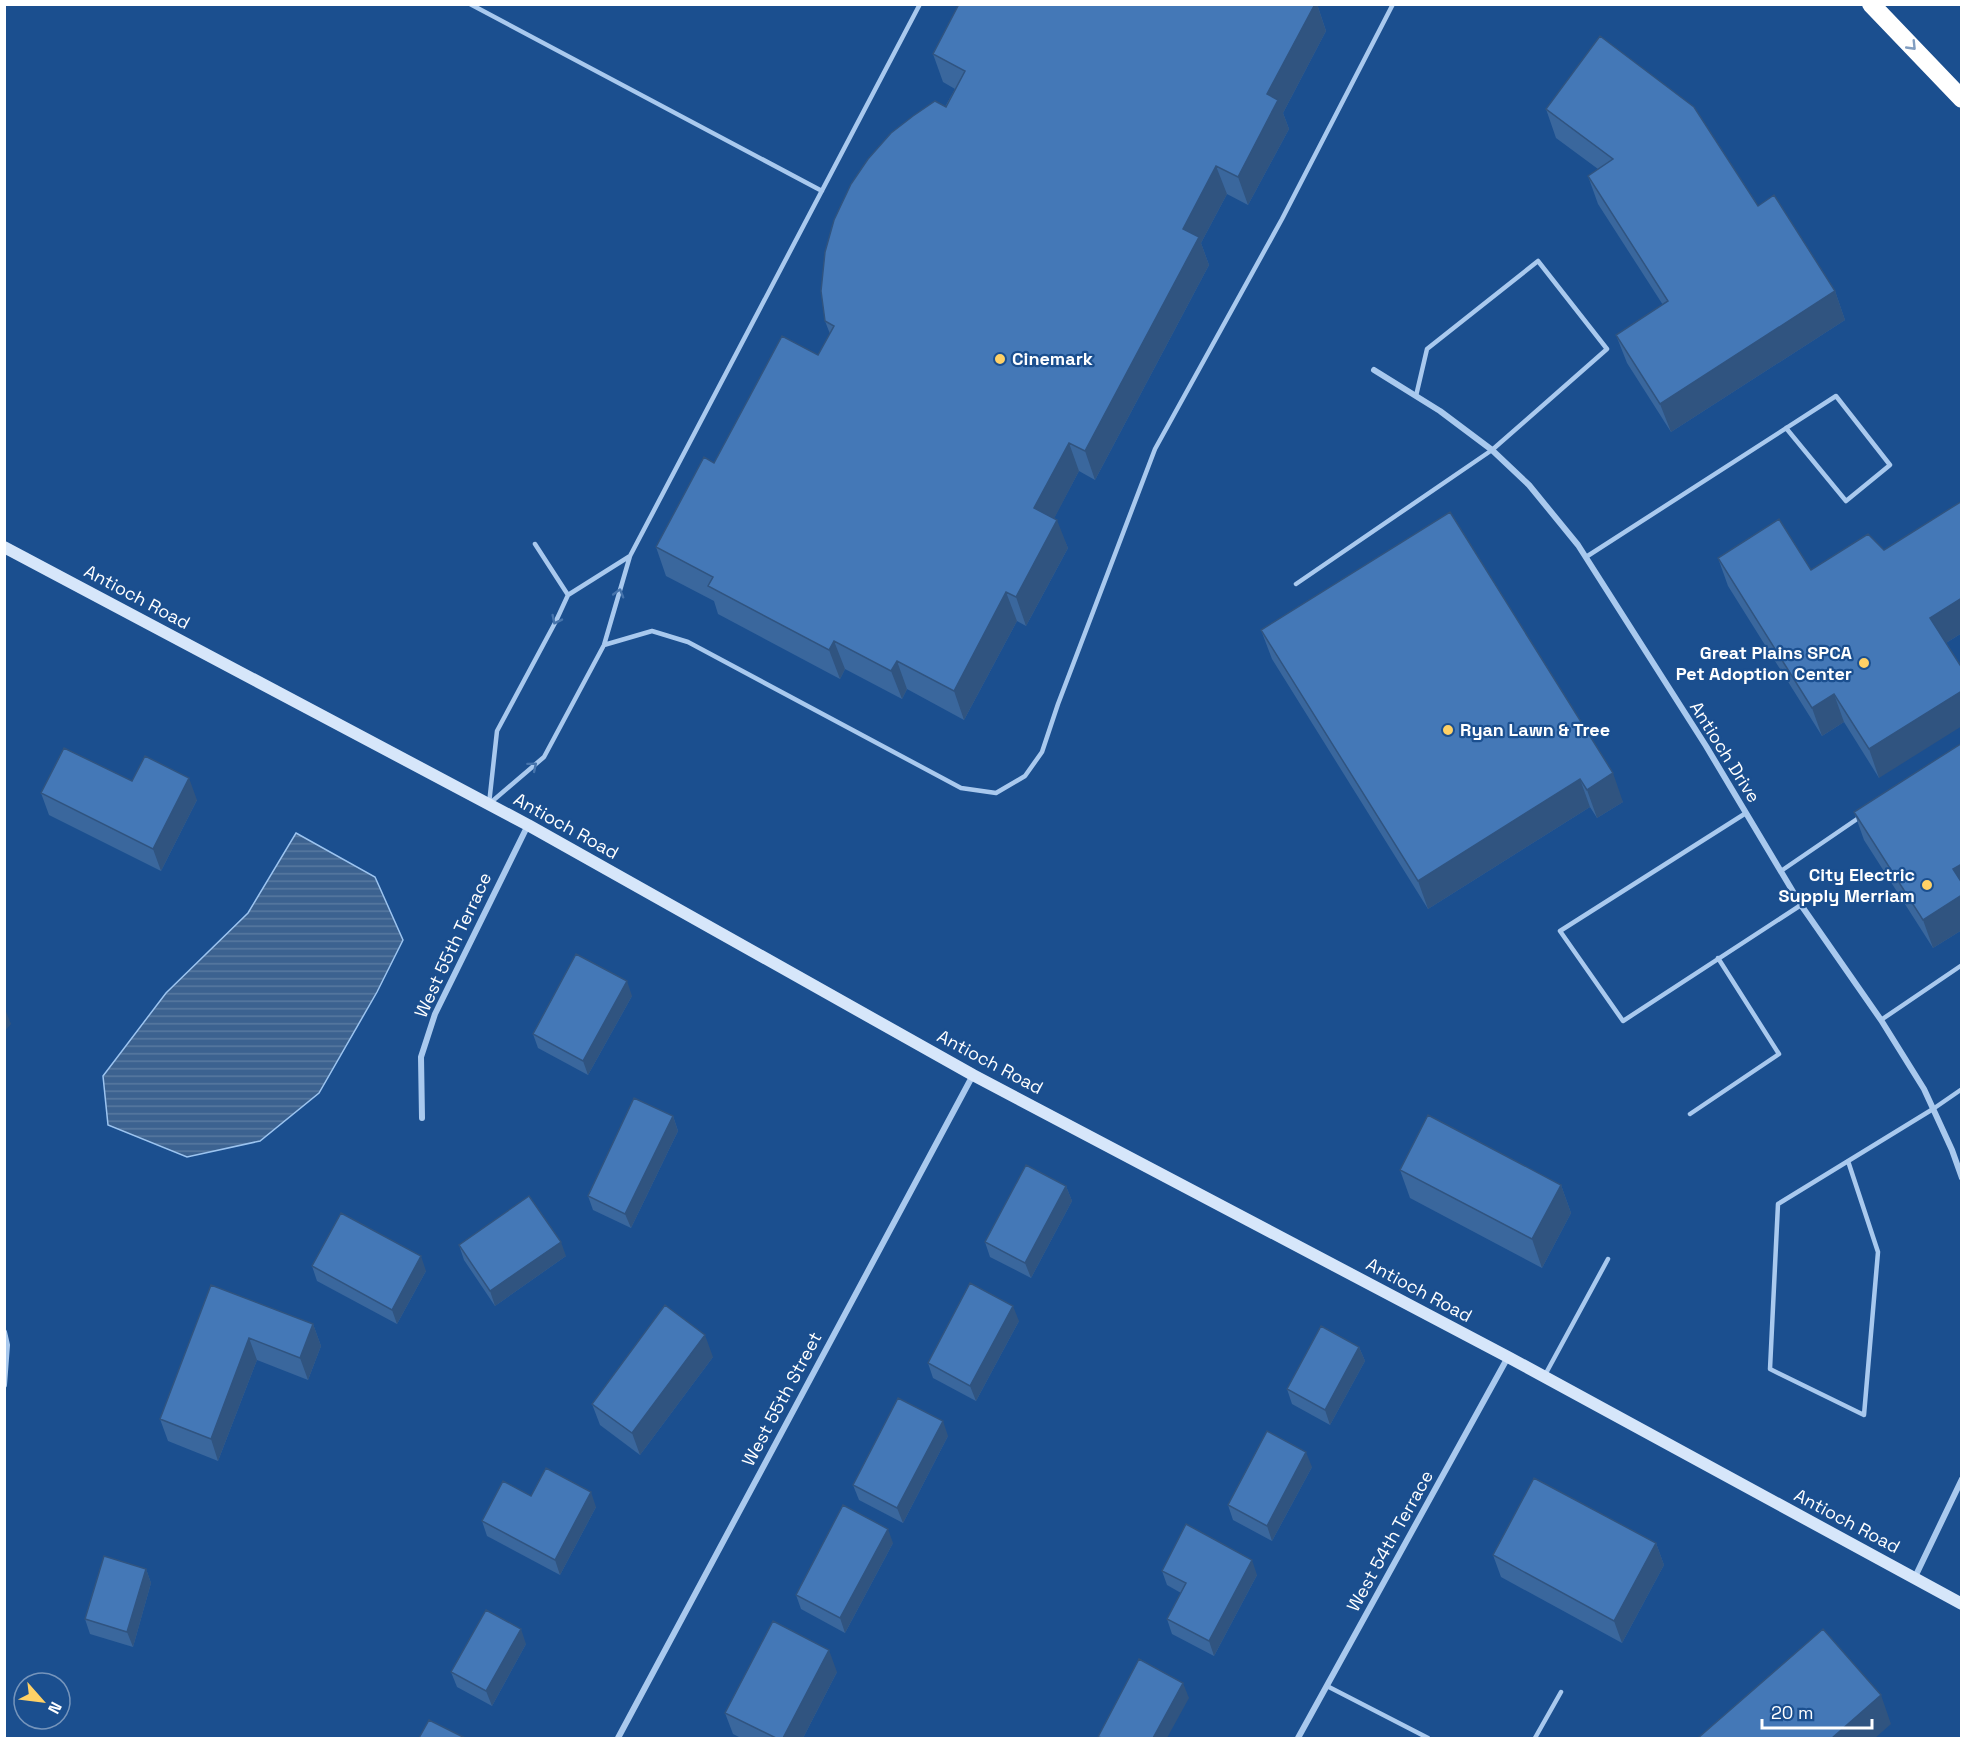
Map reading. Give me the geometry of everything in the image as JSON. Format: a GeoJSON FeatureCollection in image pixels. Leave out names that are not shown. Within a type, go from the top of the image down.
{"type":"FeatureCollection","features":[{"type":"Feature","properties":{"kind":"highway"},"geometry":{"type":"LineString","coordinates":[[1871,4],[1962,99]]}},
{"type":"Feature","properties":{"kind":"main road","name":"Antioch Road"},"geometry":{"type":"LineString","coordinates":[[4,547],[528,825],[973,1075],[1508,1357],[1962,1604]]}},
{"type":"Feature","properties":{"kind":"street","name":"Antioch Drive"},"geometry":{"type":"LineString","coordinates":[[1374,370],[1440,411],[1492,450],[1529,485],[1586,557],[1706,746],[1801,904],[1881,1020],[1924,1089],[1962,1178]]}},
{"type":"Feature","properties":{"kind":"street","name":"West 55th Terrace"},"geometry":{"type":"LineString","coordinates":[[422,1119],[421,1057],[435,1014],[528,825]]}},
{"type":"Feature","properties":{"kind":"street","name":"West 55th Street"},"geometry":{"type":"LineString","coordinates":[[618,1738],[973,1075]]}},
{"type":"Feature","properties":{"kind":"street"},"geometry":{"type":"LineString","coordinates":[[4,1332],[7,1345],[4,1385]]}},
{"type":"Feature","properties":{"kind":"street","name":"West 54th Terrace"},"geometry":{"type":"LineString","coordinates":[[1298,1738],[1508,1357]]}},
{"type":"Feature","properties":{"kind":"street"},"geometry":{"type":"LineString","coordinates":[[1914,1577],[1962,1479]]}},
{"type":"Feature","properties":{"kind":"lane"},"geometry":{"type":"LineString","coordinates":[[470,4],[822,191]]}},
{"type":"Feature","properties":{"kind":"lane"},"geometry":{"type":"LineString","coordinates":[[489,804],[544,757],[604,645],[630,556],[920,4]]}},
{"type":"Feature","properties":{"kind":"lane"},"geometry":{"type":"LineString","coordinates":[[604,645],[652,631],[688,642],[961,788],[996,793],[1025,776],[1042,752],[1155,449],[1282,219],[1393,4]]}},
{"type":"Feature","properties":{"kind":"lane"},"geometry":{"type":"LineString","coordinates":[[1296,584],[1492,450],[1607,349],[1538,261],[1427,349],[1416,396]]}},
{"type":"Feature","properties":{"kind":"lane"},"geometry":{"type":"LineString","coordinates":[[1586,557],[1786,428],[1836,396],[1890,465],[1846,501],[1786,428]]}},
{"type":"Feature","properties":{"kind":"lane"},"geometry":{"type":"LineString","coordinates":[[535,544],[568,595]]}},
{"type":"Feature","properties":{"kind":"lane"},"geometry":{"type":"LineString","coordinates":[[489,804],[497,731],[568,595],[630,556]]}},
{"type":"Feature","properties":{"kind":"lane"},"geometry":{"type":"LineString","coordinates":[[1781,872],[1866,812]]}},
{"type":"Feature","properties":{"kind":"lane"},"geometry":{"type":"LineString","coordinates":[[1746,813],[1560,931],[1623,1021],[1801,904]]}},
{"type":"Feature","properties":{"kind":"lane"},"geometry":{"type":"LineString","coordinates":[[1690,1114],[1779,1054],[1718,958]]}},
{"type":"Feature","properties":{"kind":"lane"},"geometry":{"type":"LineString","coordinates":[[1881,1020],[1962,965]]}},
{"type":"Feature","properties":{"kind":"lane"},"geometry":{"type":"LineString","coordinates":[[1848,1161],[1878,1252],[1864,1415],[1770,1369],[1778,1204],[1848,1161],[1934,1109],[1962,1089]]}},
{"type":"Feature","properties":{"kind":"lane"},"geometry":{"type":"LineString","coordinates":[[1544,1377],[1608,1259]]}},
{"type":"Feature","properties":{"kind":"lane"},"geometry":{"type":"LineString","coordinates":[[1327,1686],[1428,1738]]}},
{"type":"Feature","properties":{"kind":"lane"},"geometry":{"type":"LineString","coordinates":[[1535,1738],[1561,1692]]}},
{"type":"Feature","properties":{"kind":"water"},"geometry":{"type":"Polygon","coordinates":[[[296,833],[375,877],[403,940],[377,992],[319,1093],[260,1141],[187,1157],[108,1125],[103,1076],[166,993],[248,913],[296,833]]]}},
{"type":"Feature","properties":{"kind":"building","name":"Cinemark"},"geometry":{"type":"Polygon","coordinates":[[[959,4],[1315,4],[1267,94],[1278,100],[1238,177],[1216,166],[1183,229],[1199,237],[1085,451],[1069,443],[1034,508],[1057,520],[1016,597],[1006,592],[954,691],[897,661],[891,671],[834,641],[829,650],[708,586],[713,577],[656,547],[704,457],[714,463],[782,336],[818,355],[834,326],[825,321],[821,291],[825,252],[834,220],[851,184],[868,159],[891,133],[935,101],[946,107],[965,71],[933,54],[959,4]]]}},
{"type":"Feature","properties":{"kind":"building"},"geometry":{"type":"Polygon","coordinates":[[[1600,36],[1694,107],[1758,206],[1774,195],[1835,291],[1660,404],[1616,335],[1668,301],[1588,176],[1613,159],[1546,109],[1600,36]]]}},
{"type":"Feature","properties":{"kind":"building","name":"Great Plains SPCA Pet Adoption Center"},"geometry":{"type":"Polygon","coordinates":[[[1962,501],[1962,598],[1930,618],[1962,668],[1962,691],[1869,749],[1834,694],[1812,708],[1718,558],[1779,519],[1811,570],[1868,534],[1884,550],[1962,501]]]}},
{"type":"Feature","properties":{"kind":"building","name":"Ryan Lawn & Tree"},"geometry":{"type":"Polygon","coordinates":[[[1450,512],[1613,773],[1587,790],[1580,779],[1418,881],[1261,630],[1450,512]]]}},
{"type":"Feature","properties":{"kind":"building","name":"City Electric Supply Merriam"},"geometry":{"type":"Polygon","coordinates":[[[1962,743],[1962,864],[1953,869],[1962,883],[1962,895],[1923,920],[1854,812],[1962,743]]]}},
{"type":"Feature","properties":{"kind":"building"},"geometry":{"type":"Polygon","coordinates":[[[64,748],[132,781],[145,756],[189,778],[153,849],[41,793],[64,748]]]}},
{"type":"Feature","properties":{"kind":"building"},"geometry":{"type":"Polygon","coordinates":[[[576,954],[627,981],[583,1061],[533,1034],[576,954]]]}},
{"type":"Feature","properties":{"kind":"building"},"geometry":{"type":"Polygon","coordinates":[[[634,1098],[673,1116],[625,1214],[588,1196],[634,1098]]]}},
{"type":"Feature","properties":{"kind":"building"},"geometry":{"type":"Polygon","coordinates":[[[1428,1115],[1561,1185],[1532,1239],[1400,1170],[1428,1115]]]}},
{"type":"Feature","properties":{"kind":"building"},"geometry":{"type":"Polygon","coordinates":[[[1026,1165],[1066,1186],[1025,1263],[985,1242],[1026,1165]]]}},
{"type":"Feature","properties":{"kind":"building"},"geometry":{"type":"Polygon","coordinates":[[[529,1196],[561,1242],[490,1291],[459,1245],[529,1196]]]}},
{"type":"Feature","properties":{"kind":"building"},"geometry":{"type":"Polygon","coordinates":[[[341,1213],[421,1256],[392,1310],[312,1266],[341,1213]]]}},
{"type":"Feature","properties":{"kind":"building"},"geometry":{"type":"Polygon","coordinates":[[[970,1283],[1013,1306],[970,1386],[928,1363],[970,1283]]]}},
{"type":"Feature","properties":{"kind":"building"},"geometry":{"type":"Polygon","coordinates":[[[211,1285],[313,1324],[300,1358],[249,1338],[211,1439],[160,1419],[211,1285]]]}},
{"type":"Feature","properties":{"kind":"building"},"geometry":{"type":"Polygon","coordinates":[[[665,1305],[705,1335],[632,1433],[592,1404],[665,1305]]]}},
{"type":"Feature","properties":{"kind":"building"},"geometry":{"type":"Polygon","coordinates":[[[1321,1326],[1359,1347],[1325,1410],[1287,1389],[1321,1326]]]}},
{"type":"Feature","properties":{"kind":"building"},"geometry":{"type":"Polygon","coordinates":[[[898,1398],[943,1421],[897,1508],[853,1485],[898,1398]]]}},
{"type":"Feature","properties":{"kind":"building"},"geometry":{"type":"Polygon","coordinates":[[[1267,1431],[1306,1452],[1267,1526],[1228,1505],[1267,1431]]]}},
{"type":"Feature","properties":{"kind":"building"},"geometry":{"type":"Polygon","coordinates":[[[546,1468],[591,1492],[555,1560],[482,1521],[503,1481],[531,1496],[546,1468]]]}},
{"type":"Feature","properties":{"kind":"building"},"geometry":{"type":"Polygon","coordinates":[[[1534,1478],[1656,1543],[1614,1621],[1493,1555],[1534,1478]]]}},
{"type":"Feature","properties":{"kind":"building"},"geometry":{"type":"Polygon","coordinates":[[[843,1505],[888,1529],[840,1618],[796,1595],[843,1505]]]}},
{"type":"Feature","properties":{"kind":"building"},"geometry":{"type":"Polygon","coordinates":[[[1186,1524],[1252,1560],[1209,1641],[1167,1619],[1186,1583],[1162,1571],[1186,1524]]]}},
{"type":"Feature","properties":{"kind":"building"},"geometry":{"type":"Polygon","coordinates":[[[104,1556],[146,1569],[127,1632],[85,1619],[104,1556]]]}},
{"type":"Feature","properties":{"kind":"building"},"geometry":{"type":"Polygon","coordinates":[[[486,1610],[521,1629],[486,1691],[451,1672],[486,1610]]]}},
{"type":"Feature","properties":{"kind":"building"},"geometry":{"type":"Polygon","coordinates":[[[773,1621],[829,1650],[783,1738],[776,1738],[725,1713],[773,1621]]]}},
{"type":"Feature","properties":{"kind":"building"},"geometry":{"type":"Polygon","coordinates":[[[1823,1629],[1881,1695],[1832,1738],[1698,1738],[1823,1629]]]}},
{"type":"Feature","properties":{"kind":"building"},"geometry":{"type":"Polygon","coordinates":[[[1139,1659],[1183,1683],[1153,1738],[1098,1737],[1139,1659]]]}},
{"type":"Feature","properties":{"kind":"building"},"geometry":{"type":"Polygon","coordinates":[[[429,1720],[465,1738],[419,1738],[429,1720]]]}},
{"type":"Feature","properties":{"kind":"place","name":"Cinemark"},"geometry":{"type":"Point","coordinates":[1000,359]}},
{"type":"Feature","properties":{"kind":"place","name":"Great Plains SPCA Pet Adoption Center"},"geometry":{"type":"Point","coordinates":[1864,663]}},
{"type":"Feature","properties":{"kind":"place","name":"Ryan Lawn & Tree"},"geometry":{"type":"Point","coordinates":[1448,730]}},
{"type":"Feature","properties":{"kind":"place","name":"City Electric Supply Merriam"},"geometry":{"type":"Point","coordinates":[1927,885]}}]}
